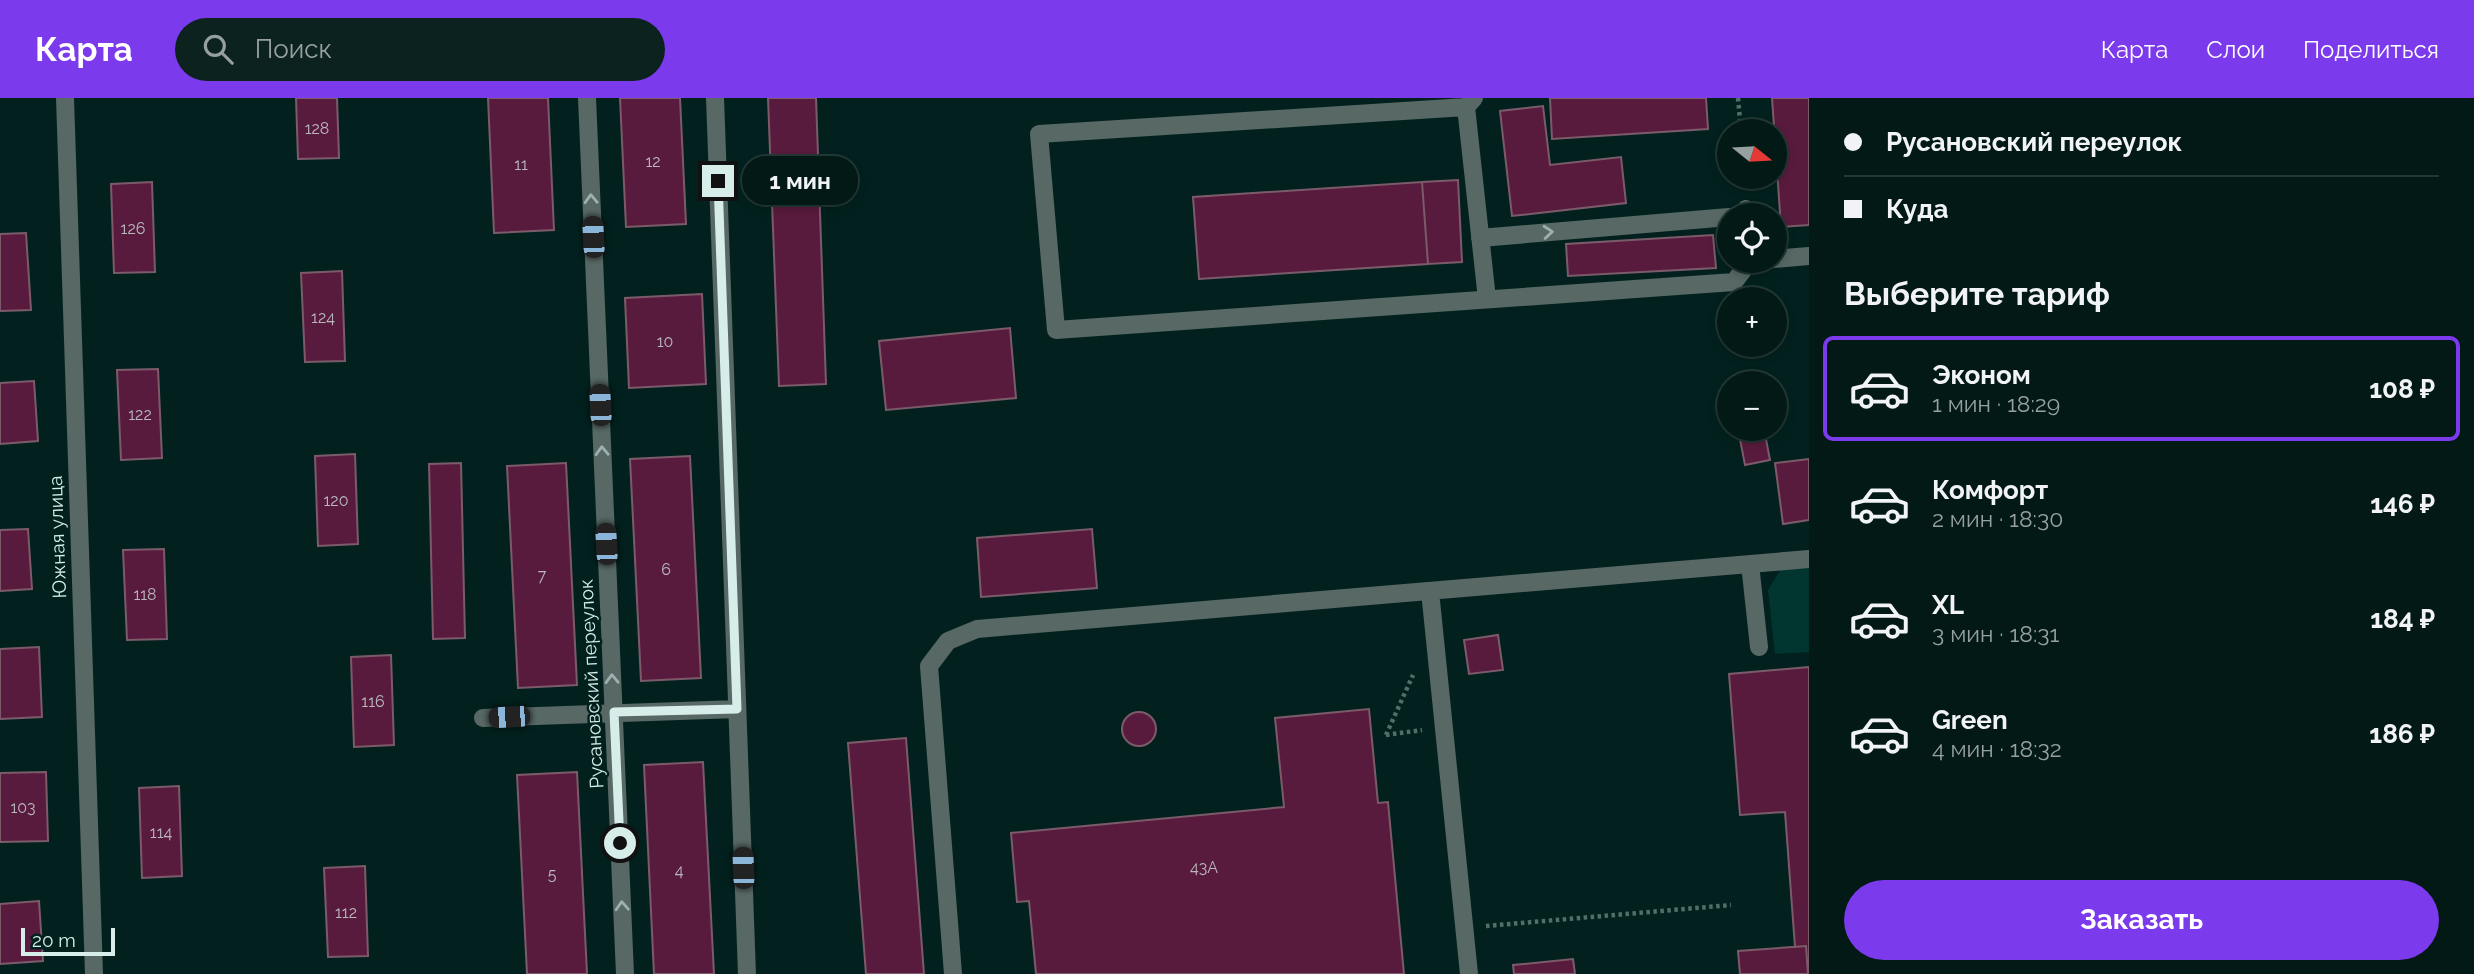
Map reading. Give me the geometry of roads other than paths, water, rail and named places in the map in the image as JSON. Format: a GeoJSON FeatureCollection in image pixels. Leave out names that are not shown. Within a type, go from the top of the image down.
{"type":"FeatureCollection","features":[{"type":"Feature","properties":{"kind":"street","name":"Южная улица"},"geometry":{"type":"LineString","coordinates":[[65,98],[94,974]]}},
{"type":"Feature","properties":{"kind":"street","name":"Русановский переулок"},"geometry":{"type":"LineString","coordinates":[[587,98],[625,974]]}},
{"type":"Feature","properties":{"kind":"street"},"geometry":{"type":"LineString","coordinates":[[715,98],[747,974]]}},
{"type":"Feature","properties":{"kind":"street"},"geometry":{"type":"LineString","coordinates":[[1487,299],[1473,172],[1470,103],[1039,134],[1056,330],[1734,282],[1741,273]]}},
{"type":"Feature","properties":{"kind":"street"},"geometry":{"type":"LineString","coordinates":[[1480,238],[1717,218]]}},
{"type":"Feature","properties":{"kind":"street"},"geometry":{"type":"LineString","coordinates":[[1787,258],[1809,256]]}},
{"type":"Feature","properties":{"kind":"street"},"geometry":{"type":"LineString","coordinates":[[953,974],[929,666],[948,641],[977,629],[1809,559]]}},
{"type":"Feature","properties":{"kind":"street"},"geometry":{"type":"LineString","coordinates":[[1750,564],[1759,647]]}},
{"type":"Feature","properties":{"kind":"street"},"geometry":{"type":"LineString","coordinates":[[1430,591],[1469,974]]}},
{"type":"Feature","properties":{"kind":"street"},"geometry":{"type":"LineString","coordinates":[[483,718],[737,709]]}}]}
